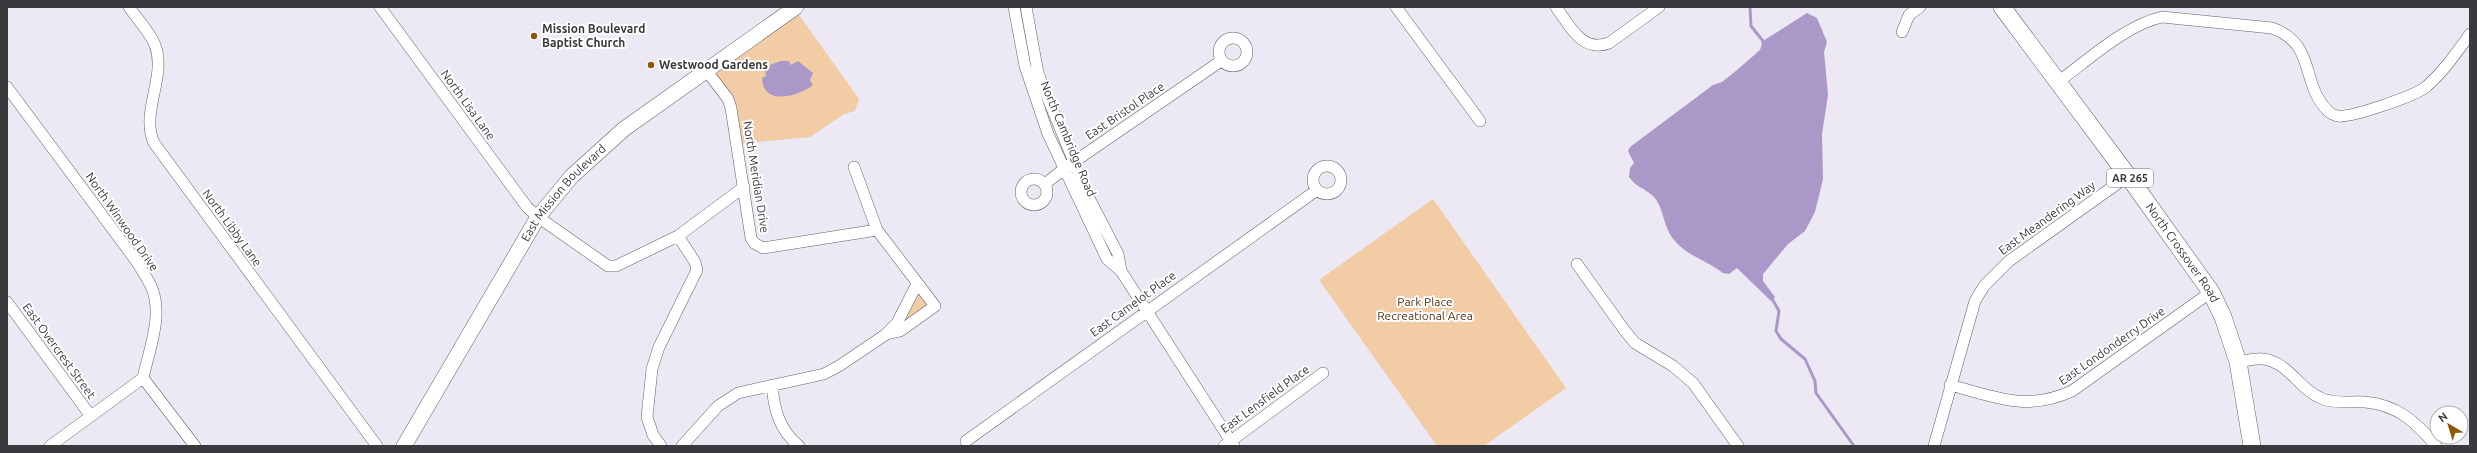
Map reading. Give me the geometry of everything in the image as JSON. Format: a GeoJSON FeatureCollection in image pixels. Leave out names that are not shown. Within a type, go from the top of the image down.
{"type":"FeatureCollection","features":[{"type":"Feature","properties":{"kind":"main road","name":"East Mission Boulevard"},"geometry":{"type":"LineString","coordinates":[[404,446],[538,217],[572,176],[605,145],[706,70],[796,7]]}},
{"type":"Feature","properties":{"kind":"main road","name":"North Crossover Road"},"geometry":{"type":"LineString","coordinates":[[2002,7],[2128,176],[2211,292],[2223,317],[2238,362],[2252,446]]}},
{"type":"Feature","properties":{"kind":"street","name":"North Libby Lane"},"geometry":{"type":"LineString","coordinates":[[129,7],[152,38],[158,57],[149,121],[154,143],[377,446]]}},
{"type":"Feature","properties":{"kind":"street","name":"North Lisa Lane"},"geometry":{"type":"LineString","coordinates":[[380,7],[527,207],[538,217],[608,266],[616,266],[678,236],[744,187]]}},
{"type":"Feature","properties":{"kind":"street","name":"North Cambridge Road"},"geometry":{"type":"LineString","coordinates":[[1014,7],[1025,66],[1035,100],[1069,165]]}},
{"type":"Feature","properties":{"kind":"street","name":"North Cambridge Road"},"geometry":{"type":"LineString","coordinates":[[1026,7],[1038,73],[1069,165],[1107,259],[1121,271],[1229,444]]}},
{"type":"Feature","properties":{"kind":"street"},"geometry":{"type":"LineString","coordinates":[[1396,7],[1480,121]]}},
{"type":"Feature","properties":{"kind":"street"},"geometry":{"type":"LineString","coordinates":[[1556,7],[1579,39],[1594,46],[1609,43],[1659,7]]}},
{"type":"Feature","properties":{"kind":"street"},"geometry":{"type":"LineString","coordinates":[[1902,32],[1909,15],[1920,7]]}},
{"type":"Feature","properties":{"kind":"street"},"geometry":{"type":"LineString","coordinates":[[2058,82],[2135,27],[2149,20],[2162,17],[2272,28],[2285,33],[2294,40],[2301,50],[2316,94],[2329,112],[2339,116],[2348,116],[2398,101],[2426,88],[2454,57],[2470,34]]}},
{"type":"Feature","properties":{"kind":"street","name":"East Bristol Place"},"geometry":{"type":"LineString","coordinates":[[1045,184],[1069,165],[1221,61]]}},
{"type":"Feature","properties":{"kind":"street","name":"North Meridian Drive"},"geometry":{"type":"LineString","coordinates":[[706,70],[728,99],[731,108],[751,238],[758,247],[763,248],[877,230]]}},
{"type":"Feature","properties":{"kind":"street","name":"North Winwood Drive"},"geometry":{"type":"LineString","coordinates":[[7,87],[137,262],[152,287],[156,308],[155,324],[143,378]]}},
{"type":"Feature","properties":{"kind":"street"},"geometry":{"type":"LineString","coordinates":[[854,167],[877,230],[935,306],[900,331],[886,335]]}},
{"type":"Feature","properties":{"kind":"street","name":"East Meandering Way"},"geometry":{"type":"LineString","coordinates":[[1934,446],[1975,301],[1984,286],[2009,261],[2128,176]]}},
{"type":"Feature","properties":{"kind":"street","name":"East Camelot Place"},"geometry":{"type":"LineString","coordinates":[[966,441],[1317,190]]}},
{"type":"Feature","properties":{"kind":"street"},"geometry":{"type":"LineString","coordinates":[[660,446],[653,436],[647,417],[652,369],[659,347],[695,279],[697,270],[695,262],[678,236]]}},
{"type":"Feature","properties":{"kind":"street"},"geometry":{"type":"LineString","coordinates":[[1577,264],[1625,332],[1635,343],[1673,366],[1693,383],[1738,446]]}},
{"type":"Feature","properties":{"kind":"street"},"geometry":{"type":"LineString","coordinates":[[682,446],[728,398],[748,389],[824,374],[839,366],[886,335],[897,324],[917,284]]}},
{"type":"Feature","properties":{"kind":"street","name":"East Londonderry Drive"},"geometry":{"type":"LineString","coordinates":[[1950,386],[2014,402],[2031,403],[2058,398],[2072,391],[2211,292]]}},
{"type":"Feature","properties":{"kind":"street","name":"East Overcrest Street"},"geometry":{"type":"LineString","coordinates":[[7,302],[90,415]]}},
{"type":"Feature","properties":{"kind":"street"},"geometry":{"type":"LineString","coordinates":[[2238,362],[2262,358],[2278,363],[2308,390],[2323,399],[2366,402],[2403,413],[2417,424],[2436,446]]}},
{"type":"Feature","properties":{"kind":"street","name":"East Lensfield Place"},"geometry":{"type":"LineString","coordinates":[[1229,444],[1323,373]]}},
{"type":"Feature","properties":{"kind":"street"},"geometry":{"type":"LineString","coordinates":[[50,446],[90,415],[143,378],[195,446]]}},
{"type":"Feature","properties":{"kind":"street"},"geometry":{"type":"LineString","coordinates":[[772,385],[774,404],[779,421],[788,435],[799,446]]}},
{"type":"Feature","properties":{"kind":"green space"},"geometry":{"type":"Polygon","coordinates":[[[794,8],[859,99],[855,111],[844,114],[810,137],[737,144],[731,108],[706,70],[794,8]]]}},
{"type":"Feature","properties":{"kind":"green space","name":"Park Place Recreational Area"},"geometry":{"type":"Polygon","coordinates":[[[1433,199],[1566,388],[1484,446],[1437,446],[1319,280],[1433,199]]]}},
{"type":"Feature","properties":{"kind":"green space"},"geometry":{"type":"Polygon","coordinates":[[[917,284],[935,306],[900,331],[917,284]]]}},
{"type":"Feature","properties":{"kind":"shaded area"},"geometry":{"type":"Polygon","coordinates":[[[1807,13],[1817,18],[1827,42],[1824,52],[1828,95],[1822,134],[1823,179],[1815,212],[1805,231],[1788,244],[1763,274],[1763,281],[1775,297],[1771,301],[1737,268],[1729,274],[1723,273],[1685,251],[1675,241],[1668,230],[1662,211],[1656,200],[1652,195],[1634,183],[1629,177],[1630,168],[1634,163],[1628,151],[1630,147],[1713,85],[1722,82],[1737,70],[1760,50],[1763,41],[1807,13]]]}},
{"type":"Feature","properties":{"kind":"shaded area"},"geometry":{"type":"Polygon","coordinates":[[[781,61],[789,61],[791,65],[798,61],[813,73],[810,80],[813,85],[799,93],[791,95],[775,96],[768,93],[764,87],[762,78],[766,76],[765,70],[772,64],[781,61]]]}},
{"type":"Feature","properties":{"kind":"waterway"},"geometry":{"type":"LineString","coordinates":[[1750,7],[1751,26],[1763,41],[1763,44]]}},
{"type":"Feature","properties":{"kind":"waterway"},"geometry":{"type":"LineString","coordinates":[[1771,297],[1779,311],[1776,331],[1781,339],[1805,359],[1815,381],[1816,393],[1854,446]]}},
{"type":"Feature","properties":{"kind":"place","name":"Mission Boulevard Baptist Church"},"geometry":{"type":"Point","coordinates":[534,36]}},
{"type":"Feature","properties":{"kind":"place","name":"Westwood Gardens"},"geometry":{"type":"Point","coordinates":[651,65]}}]}
